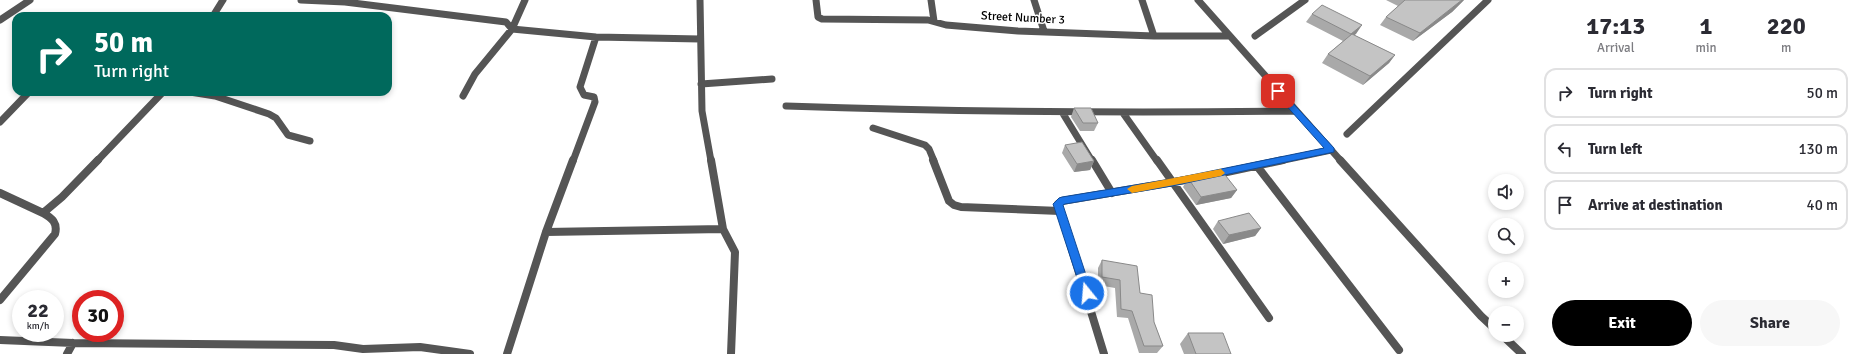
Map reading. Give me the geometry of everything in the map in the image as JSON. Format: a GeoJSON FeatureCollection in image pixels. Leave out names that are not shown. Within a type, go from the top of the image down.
{"type":"FeatureCollection","features":[{"type":"Feature","properties":{"kind":"street"},"geometry":{"type":"LineString","coordinates":[[1,19],[30,0]]}},
{"type":"Feature","properties":{"kind":"street"},"geometry":{"type":"LineString","coordinates":[[216,12],[223,0]]}},
{"type":"Feature","properties":{"kind":"street"},"geometry":{"type":"LineString","coordinates":[[301,0],[345,2],[506,22],[512,29],[596,37],[700,39]]}},
{"type":"Feature","properties":{"kind":"street"},"geometry":{"type":"LineString","coordinates":[[463,96],[475,74],[512,29],[525,0]]}},
{"type":"Feature","properties":{"kind":"street"},"geometry":{"type":"LineString","coordinates":[[700,0],[702,111],[723,229],[735,252],[731,354]]}},
{"type":"Feature","properties":{"kind":"street","name":"Street Number 3"},"geometry":{"type":"LineString","coordinates":[[816,0],[818,17],[822,19],[934,21],[946,25],[1154,36],[1228,36]]}},
{"type":"Feature","properties":{"kind":"street"},"geometry":{"type":"LineString","coordinates":[[931,0],[934,21]]}},
{"type":"Feature","properties":{"kind":"street"},"geometry":{"type":"LineString","coordinates":[[1034,0],[1044,31]]}},
{"type":"Feature","properties":{"kind":"street"},"geometry":{"type":"LineString","coordinates":[[1142,0],[1154,36]]}},
{"type":"Feature","properties":{"kind":"street"},"geometry":{"type":"LineString","coordinates":[[1198,0],[1228,36],[1488,322]]}},
{"type":"Feature","properties":{"kind":"street"},"geometry":{"type":"LineString","coordinates":[[1255,36],[1305,0]]}},
{"type":"Feature","properties":{"kind":"street"},"geometry":{"type":"LineString","coordinates":[[1347,134],[1488,0]]}},
{"type":"Feature","properties":{"kind":"street"},"geometry":{"type":"LineString","coordinates":[[507,354],[546,232],[595,102],[594,97],[584,95],[580,86],[596,37]]}},
{"type":"Feature","properties":{"kind":"street"},"geometry":{"type":"LineString","coordinates":[[701,84],[772,79]]}},
{"type":"Feature","properties":{"kind":"street"},"geometry":{"type":"LineString","coordinates":[[0,122],[25,96]]}},
{"type":"Feature","properties":{"kind":"street"},"geometry":{"type":"LineString","coordinates":[[43,213],[62,197],[159,96]]}},
{"type":"Feature","properties":{"kind":"street"},"geometry":{"type":"LineString","coordinates":[[215,96],[269,114],[276,118],[288,135],[310,141]]}},
{"type":"Feature","properties":{"kind":"street"},"geometry":{"type":"LineString","coordinates":[[786,106],[924,111],[1123,113],[1296,111]]}},
{"type":"Feature","properties":{"kind":"street"},"geometry":{"type":"LineString","coordinates":[[1062,112],[1112,193]]}},
{"type":"Feature","properties":{"kind":"street"},"geometry":{"type":"LineString","coordinates":[[1123,113],[1269,318]]}},
{"type":"Feature","properties":{"kind":"street"},"geometry":{"type":"LineString","coordinates":[[874,128],[925,145],[929,149],[949,201],[954,205],[961,207],[1060,211]]}},
{"type":"Feature","properties":{"kind":"street"},"geometry":{"type":"LineString","coordinates":[[1104,354],[1082,278],[1058,204],[1062,201],[1172,183],[1331,150]]}},
{"type":"Feature","properties":{"kind":"street"},"geometry":{"type":"LineString","coordinates":[[1257,166],[1399,350]]}},
{"type":"Feature","properties":{"kind":"street"},"geometry":{"type":"LineString","coordinates":[[0,193],[43,213],[55,220],[58,226],[55,234],[0,300]]}},
{"type":"Feature","properties":{"kind":"street"},"geometry":{"type":"LineString","coordinates":[[546,232],[723,229]]}},
{"type":"Feature","properties":{"kind":"street"},"geometry":{"type":"LineString","coordinates":[[0,340],[73,343],[334,345],[363,349],[420,347],[470,354]]}},
{"type":"Feature","properties":{"kind":"street"},"geometry":{"type":"LineString","coordinates":[[1509,342],[1522,354]]}},
{"type":"Feature","properties":{"kind":"street"},"geometry":{"type":"LineString","coordinates":[[67,354],[73,343]]}},
{"type":"Feature","properties":{"kind":"building"},"geometry":{"type":"Polygon","coordinates":[[[1405,0],[1462,0],[1420,33],[1386,17],[1405,0]]]}},
{"type":"Feature","properties":{"kind":"building"},"geometry":{"type":"Polygon","coordinates":[[[1322,5],[1362,25],[1351,34],[1312,14],[1322,5]]]}},
{"type":"Feature","properties":{"kind":"building"},"geometry":{"type":"Polygon","coordinates":[[[1352,34],[1395,55],[1370,76],[1328,54],[1352,34]]]}},
{"type":"Feature","properties":{"kind":"building"},"geometry":{"type":"Polygon","coordinates":[[[1074,108],[1091,108],[1098,123],[1083,123],[1074,108]]]}},
{"type":"Feature","properties":{"kind":"building"},"geometry":{"type":"Polygon","coordinates":[[[1082,142],[1094,161],[1077,164],[1065,145],[1082,142]]]}},
{"type":"Feature","properties":{"kind":"building"},"geometry":{"type":"Polygon","coordinates":[[[1222,171],[1237,190],[1201,197],[1188,178],[1222,171]]]}},
{"type":"Feature","properties":{"kind":"building"},"geometry":{"type":"Polygon","coordinates":[[[1249,213],[1261,228],[1229,235],[1218,221],[1249,213]]]}},
{"type":"Feature","properties":{"kind":"building"},"geometry":{"type":"Polygon","coordinates":[[[1102,260],[1137,266],[1140,293],[1152,295],[1154,322],[1163,346],[1144,346],[1132,311],[1121,309],[1120,280],[1102,277],[1102,260]]]}},
{"type":"Feature","properties":{"kind":"building"},"geometry":{"type":"Polygon","coordinates":[[[1188,333],[1223,333],[1231,354],[1196,354],[1188,333]]]}},
{"type":"Feature","properties":{"kind":"slow traffic"},"geometry":{"type":"LineString","coordinates":[[1132,189],[1221,173]]}},
{"type":"Feature","properties":{"kind":"route"},"geometry":{"type":"LineString","coordinates":[[1087,293],[1058,204],[1062,201],[1172,183],[1331,150],[1278,91]]}}]}
